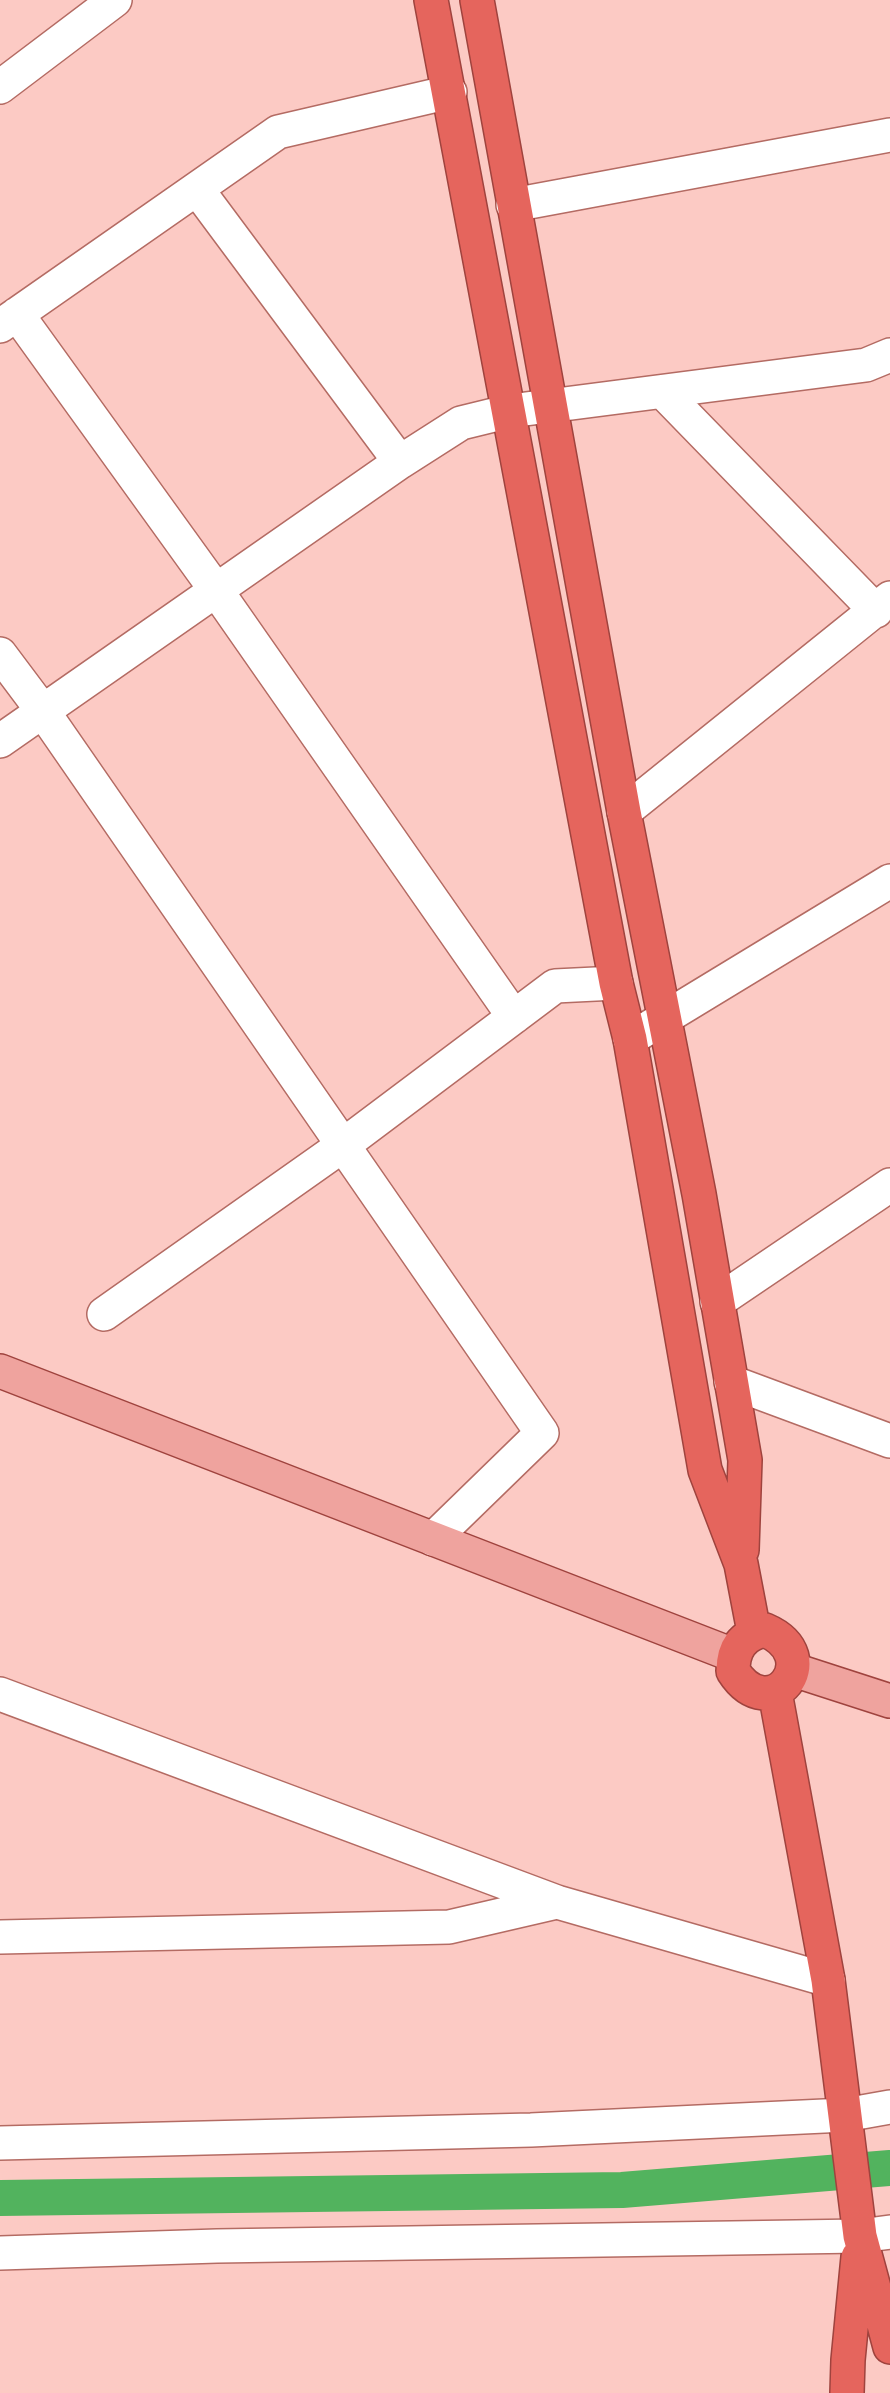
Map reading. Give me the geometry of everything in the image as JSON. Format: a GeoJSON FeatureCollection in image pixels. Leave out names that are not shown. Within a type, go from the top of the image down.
{"type":"FeatureCollection","features":[{"type":"Feature","properties":{"kind":"highway"},"geometry":{"type":"LineString","coordinates":[[431,0],[616,983],[630,1039],[705,1470],[741,1564]]}},
{"type":"Feature","properties":{"kind":"highway"},"geometry":{"type":"LineString","coordinates":[[477,0],[624,812],[666,1016],[745,1460],[741,1564],[743,1643],[733,1671],[740,1683],[750,1691],[763,1695],[784,1681]]}},
{"type":"Feature","properties":{"kind":"highway"},"geometry":{"type":"LineString","coordinates":[[743,1643],[765,1630],[787,1643],[793,1656],[784,1681],[828,1980],[846,2124],[869,2228],[890,2347]]}},
{"type":"Feature","properties":{"kind":"highway"},"geometry":{"type":"LineString","coordinates":[[847,2393],[848,2360],[869,2228]]}},
{"type":"Feature","properties":{"kind":"main road"},"geometry":{"type":"LineString","coordinates":[[0,1371],[433,1539],[743,1643]]}},
{"type":"Feature","properties":{"kind":"main road"},"geometry":{"type":"LineString","coordinates":[[784,1681],[890,1701]]}},
{"type":"Feature","properties":{"kind":"street"},"geometry":{"type":"LineString","coordinates":[[0,87],[115,0]]}},
{"type":"Feature","properties":{"kind":"street"},"geometry":{"type":"LineString","coordinates":[[450,92],[278,132],[9,320],[216,590],[514,1017]]}},
{"type":"Feature","properties":{"kind":"street"},"geometry":{"type":"LineString","coordinates":[[513,205],[890,135]]}},
{"type":"Feature","properties":{"kind":"street"},"geometry":{"type":"LineString","coordinates":[[197,189],[400,462]]}},
{"type":"Feature","properties":{"kind":"street"},"geometry":{"type":"LineString","coordinates":[[0,741],[400,462],[461,423],[510,411],[882,364]]}},
{"type":"Feature","properties":{"kind":"street"},"geometry":{"type":"LineString","coordinates":[[624,812],[883,605],[663,392]]}},
{"type":"Feature","properties":{"kind":"street"},"geometry":{"type":"LineString","coordinates":[[0,654],[42,710],[542,1433],[433,1539]]}},
{"type":"Feature","properties":{"kind":"street"},"geometry":{"type":"LineString","coordinates":[[630,1039],[890,881]]}},
{"type":"Feature","properties":{"kind":"street"},"geometry":{"type":"LineString","coordinates":[[104,1314],[342,1146],[555,986],[616,983]]}},
{"type":"Feature","properties":{"kind":"street"},"geometry":{"type":"LineString","coordinates":[[717,1302],[890,1185]]}},
{"type":"Feature","properties":{"kind":"street"},"geometry":{"type":"LineString","coordinates":[[731,1382],[890,1441]]}},
{"type":"Feature","properties":{"kind":"street"},"geometry":{"type":"LineString","coordinates":[[0,1694],[557,1902],[828,1980]]}},
{"type":"Feature","properties":{"kind":"street"},"geometry":{"type":"LineString","coordinates":[[0,1937],[449,1927],[557,1902]]}},
{"type":"Feature","properties":{"kind":"street"},"geometry":{"type":"LineString","coordinates":[[0,2143],[846,2124],[890,2107]]}},
{"type":"Feature","properties":{"kind":"street"},"geometry":{"type":"LineString","coordinates":[[0,2253],[869,2228]]}},
{"type":"Feature","properties":{"kind":"waterway"},"geometry":{"type":"LineString","coordinates":[[0,2198],[622,2190],[890,2168]]}}]}
